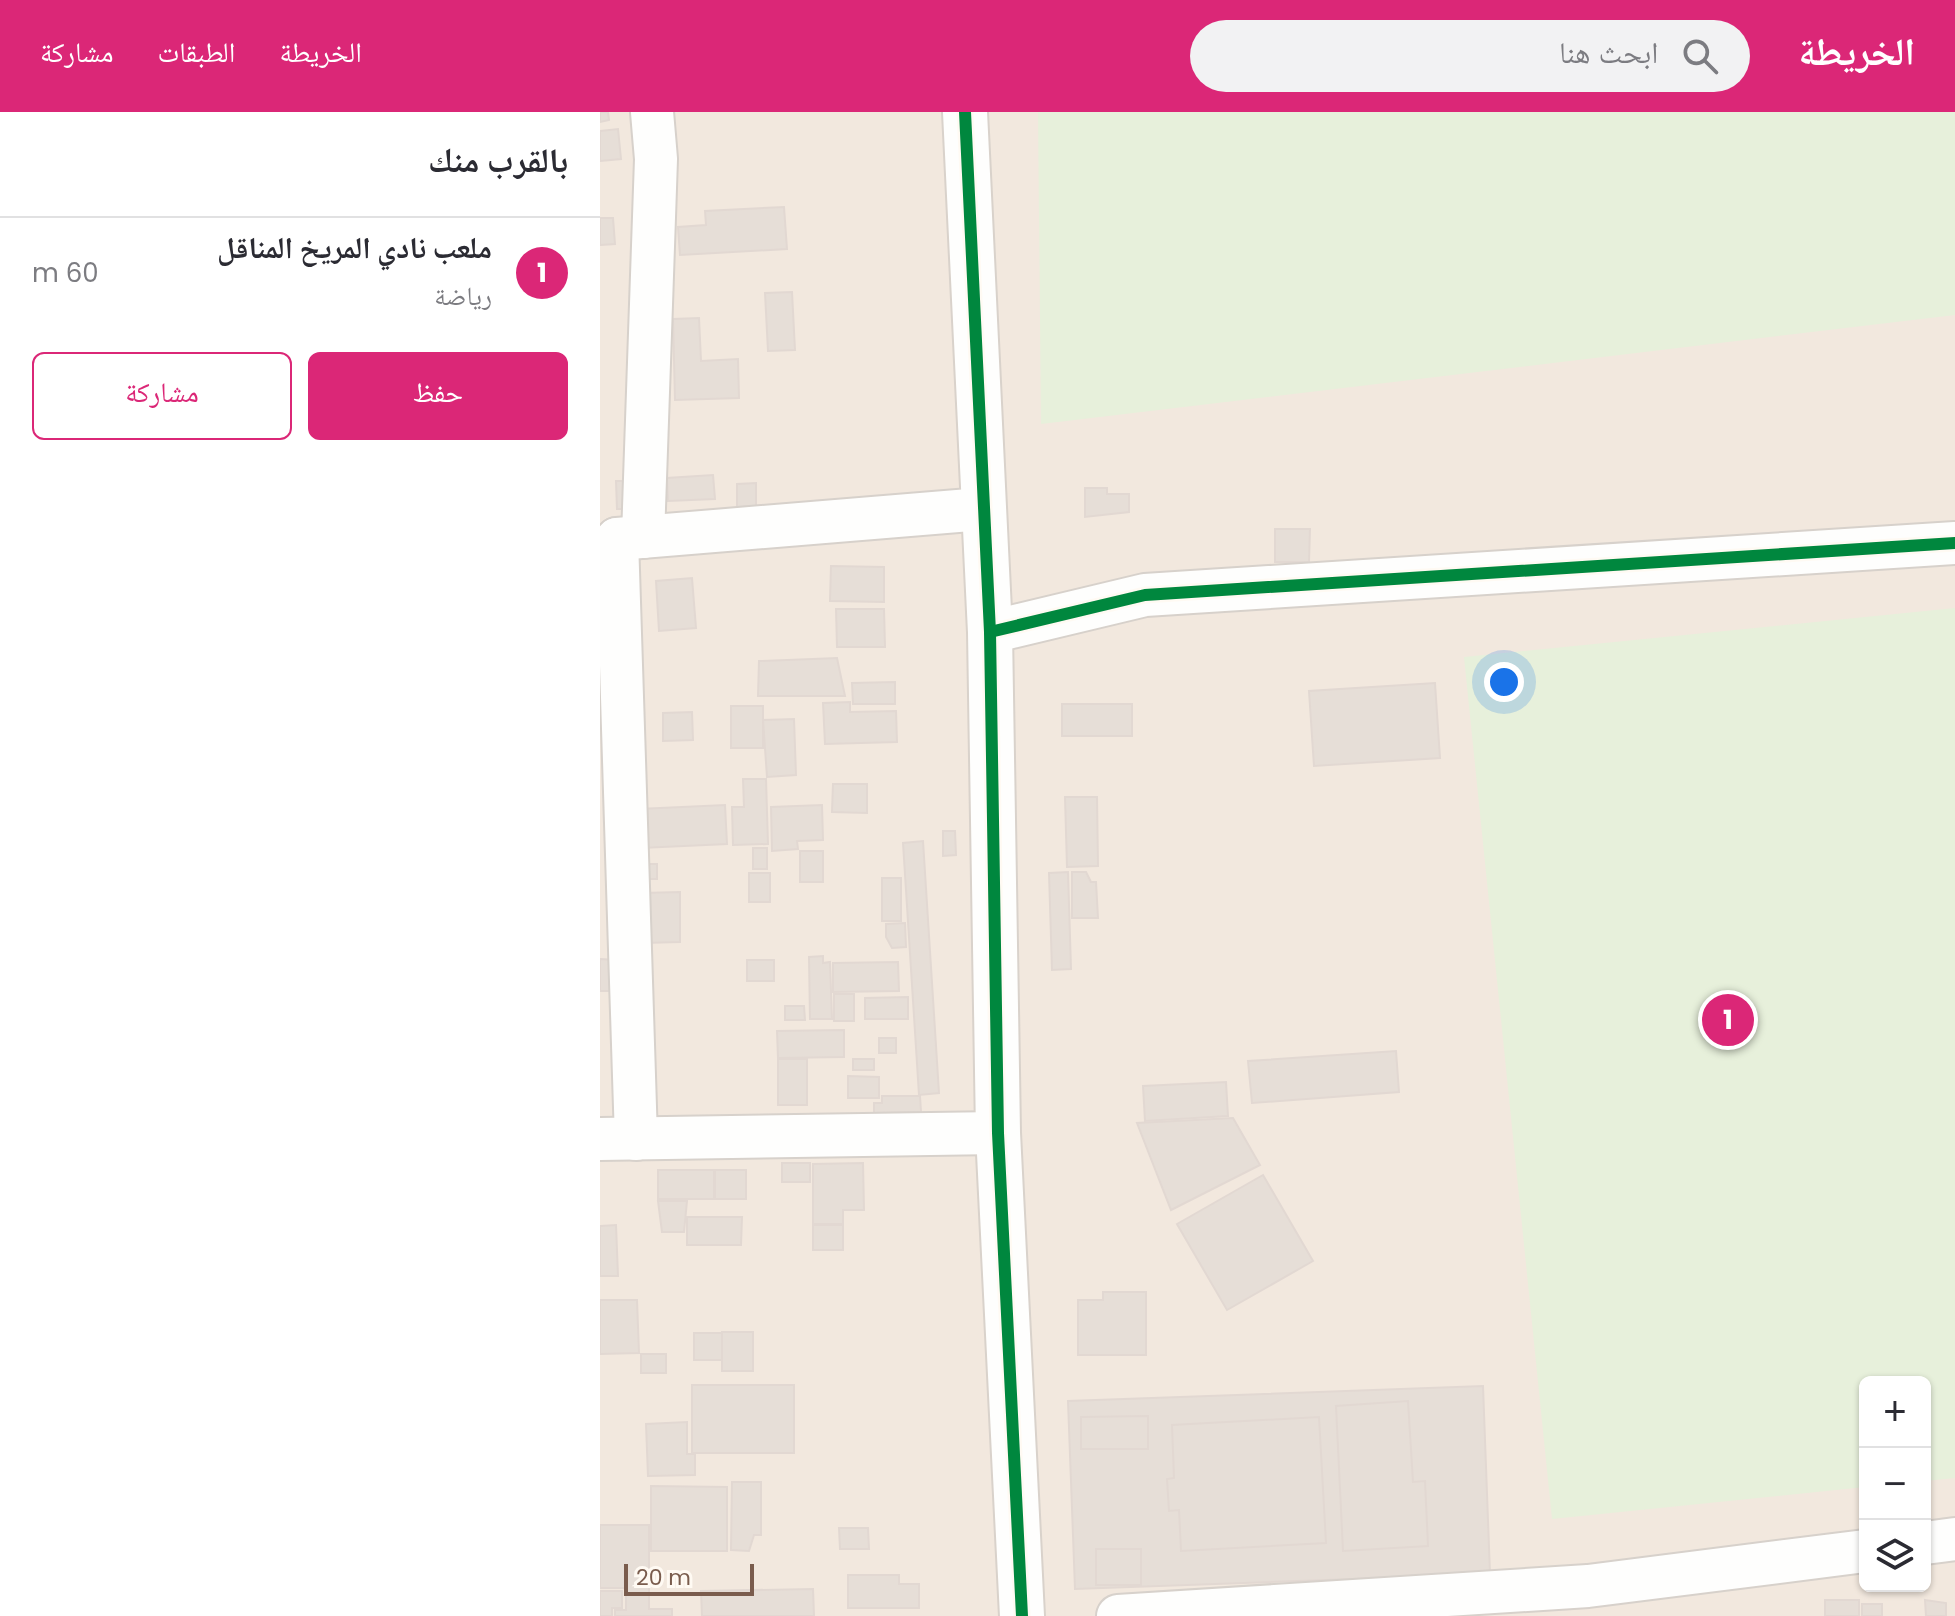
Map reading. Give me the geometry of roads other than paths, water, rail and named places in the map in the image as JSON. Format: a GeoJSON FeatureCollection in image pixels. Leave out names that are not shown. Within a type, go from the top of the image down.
{"type":"FeatureCollection","features":[{"type":"Feature","properties":{"kind":"street"},"geometry":{"type":"LineString","coordinates":[[652,112],[656,159],[620,539],[618,1139],[998,1133]]}},
{"type":"Feature","properties":{"kind":"street"},"geometry":{"type":"LineString","coordinates":[[965,112],[990,632],[998,1133],[1022,1616]]}},
{"type":"Feature","properties":{"kind":"street"},"geometry":{"type":"LineString","coordinates":[[620,539],[982,509]]}},
{"type":"Feature","properties":{"kind":"street"},"geometry":{"type":"LineString","coordinates":[[990,632],[1145,595],[1955,543]]}},
{"type":"Feature","properties":{"kind":"street"},"geometry":{"type":"LineString","coordinates":[[1931,1542],[1955,1539]]}},
{"type":"Feature","properties":{"kind":"street"},"geometry":{"type":"LineString","coordinates":[[1118,1616],[1589,1601],[1859,1552]]}},
{"type":"Feature","properties":{"kind":"place","name":"ملعب نادي المريخ المناقل"},"geometry":{"type":"Point","coordinates":[1728,1020]}}]}
